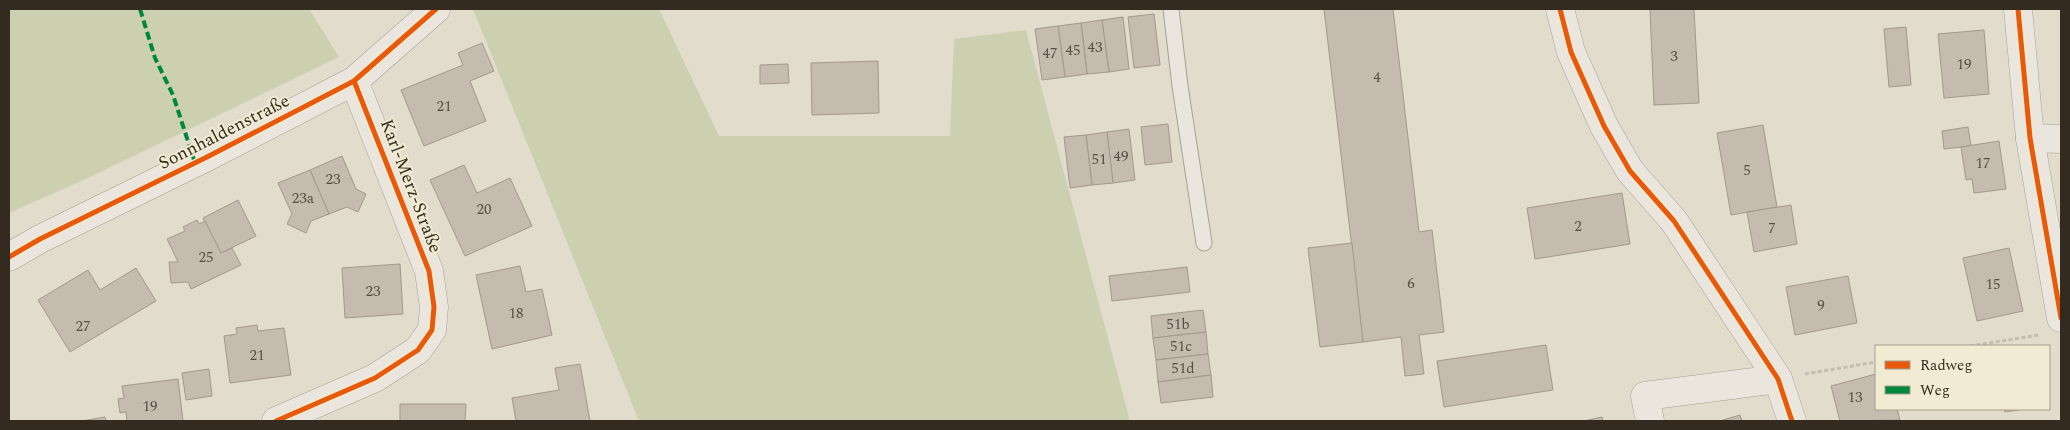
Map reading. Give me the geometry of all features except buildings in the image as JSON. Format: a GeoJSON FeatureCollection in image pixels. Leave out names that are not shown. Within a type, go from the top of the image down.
{"type":"FeatureCollection","features":[{"type":"Feature","properties":{"kind":"street","name":"Sonnhaldenstraße"},"geometry":{"type":"LineString","coordinates":[[9,257],[40,239],[207,157],[354,81],[436,9]]}},
{"type":"Feature","properties":{"kind":"street"},"geometry":{"type":"LineString","coordinates":[[1560,9],[1571,52],[1604,126],[1630,172],[1674,221],[1778,379],[1792,421]]}},
{"type":"Feature","properties":{"kind":"street"},"geometry":{"type":"LineString","coordinates":[[2018,9],[2030,138],[2052,326]]}},
{"type":"Feature","properties":{"kind":"street","name":"Karl-Merz-Straße"},"geometry":{"type":"LineString","coordinates":[[276,421],[375,378],[418,350],[432,330],[434,307],[429,271],[354,81]]}},
{"type":"Feature","properties":{"kind":"street"},"geometry":{"type":"LineString","coordinates":[[2030,138],[2061,139]]}},
{"type":"Feature","properties":{"kind":"street"},"geometry":{"type":"LineString","coordinates":[[1650,421],[1646,396],[1778,379]]}},
{"type":"Feature","properties":{"kind":"lane"},"geometry":{"type":"LineString","coordinates":[[1171,9],[1180,86],[1204,244]]}},
{"type":"Feature","properties":{"kind":"path"},"geometry":{"type":"LineString","coordinates":[[1974,345],[2052,326]]}},
{"type":"Feature","properties":{"kind":"path"},"geometry":{"type":"LineString","coordinates":[[1778,379],[1875,362]]}},
{"type":"Feature","properties":{"kind":"green space"},"geometry":{"type":"Polygon","coordinates":[[[9,9],[309,9],[339,57],[90,177],[9,213],[9,9]]]}},
{"type":"Feature","properties":{"kind":"green space"},"geometry":{"type":"Polygon","coordinates":[[[473,9],[659,9],[719,136],[950,136],[954,39],[1026,30],[1130,421],[639,421],[473,9]]]}},
{"type":"Feature","properties":{"kind":"marked path"},"geometry":{"type":"LineString","coordinates":[[140,9],[155,58],[173,95],[195,163]]}},
{"type":"Feature","properties":{"kind":"cycle path"},"geometry":{"type":"LineString","coordinates":[[9,257],[40,239],[207,157],[354,81],[436,9]]}},
{"type":"Feature","properties":{"kind":"cycle path"},"geometry":{"type":"LineString","coordinates":[[1560,9],[1571,52],[1604,126],[1630,171],[1674,221],[1778,379],[1792,421]]}},
{"type":"Feature","properties":{"kind":"cycle path"},"geometry":{"type":"LineString","coordinates":[[2018,9],[2030,138],[2061,318]]}},
{"type":"Feature","properties":{"kind":"cycle path"},"geometry":{"type":"LineString","coordinates":[[276,421],[375,378],[418,350],[432,330],[434,307],[429,271],[354,81]]}}]}
